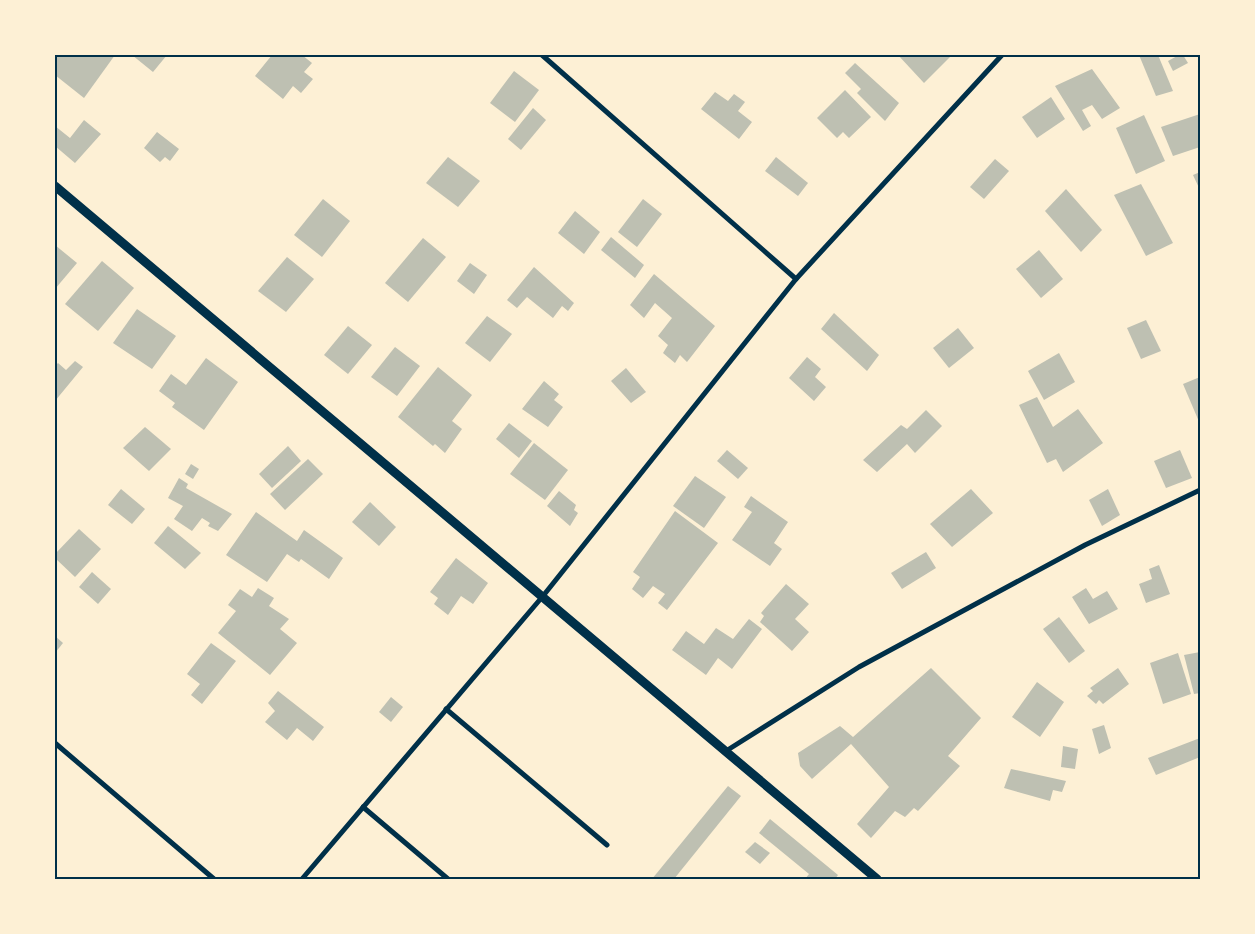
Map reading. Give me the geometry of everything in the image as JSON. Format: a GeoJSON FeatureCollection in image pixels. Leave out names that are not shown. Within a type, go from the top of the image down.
{"type":"FeatureCollection","features":[{"type":"Feature","properties":{"kind":"street"},"geometry":{"type":"LineString","coordinates":[[542,55],[796,279]]}},
{"type":"Feature","properties":{"kind":"street"},"geometry":{"type":"LineString","coordinates":[[302,879],[543,596],[796,279],[1000,55]]}},
{"type":"Feature","properties":{"kind":"street"},"geometry":{"type":"LineString","coordinates":[[55,186],[878,879]]}},
{"type":"Feature","properties":{"kind":"street"},"geometry":{"type":"LineString","coordinates":[[726,751],[859,667],[1085,545],[1200,490]]}},
{"type":"Feature","properties":{"kind":"street"},"geometry":{"type":"LineString","coordinates":[[446,709],[607,845]]}},
{"type":"Feature","properties":{"kind":"street"},"geometry":{"type":"LineString","coordinates":[[55,743],[214,879]]}},
{"type":"Feature","properties":{"kind":"street"},"geometry":{"type":"LineString","coordinates":[[363,807],[448,879]]}},
{"type":"Feature","properties":{"kind":"building"},"geometry":{"type":"Polygon","coordinates":[[[55,55],[115,55],[84,98],[55,75],[55,55]]]}},
{"type":"Feature","properties":{"kind":"building"},"geometry":{"type":"Polygon","coordinates":[[[132,55],[167,55],[153,72],[132,55]]]}},
{"type":"Feature","properties":{"kind":"building"},"geometry":{"type":"Polygon","coordinates":[[[272,55],[302,55],[312,63],[304,72],[313,79],[301,93],[293,86],[283,99],[255,76],[272,55]]]}},
{"type":"Feature","properties":{"kind":"building"},"geometry":{"type":"Polygon","coordinates":[[[898,55],[952,55],[924,83],[898,55]]]}},
{"type":"Feature","properties":{"kind":"building"},"geometry":{"type":"Polygon","coordinates":[[[1139,55],[1158,55],[1173,91],[1156,96],[1139,55]]]}},
{"type":"Feature","properties":{"kind":"building"},"geometry":{"type":"Polygon","coordinates":[[[1183,55],[1188,63],[1173,71],[1168,61],[1183,55]]]}},
{"type":"Feature","properties":{"kind":"building"},"geometry":{"type":"Polygon","coordinates":[[[855,63],[899,103],[885,121],[857,93],[861,89],[845,73],[855,63]]]}},
{"type":"Feature","properties":{"kind":"building"},"geometry":{"type":"Polygon","coordinates":[[[1092,69],[1120,108],[1102,119],[1092,105],[1082,110],[1091,126],[1083,131],[1055,86],[1092,69]]]}},
{"type":"Feature","properties":{"kind":"building"},"geometry":{"type":"Polygon","coordinates":[[[514,71],[539,90],[515,122],[490,103],[514,71]]]}},
{"type":"Feature","properties":{"kind":"building"},"geometry":{"type":"Polygon","coordinates":[[[845,90],[871,117],[849,138],[843,132],[837,138],[817,118],[845,90]]]}},
{"type":"Feature","properties":{"kind":"building"},"geometry":{"type":"Polygon","coordinates":[[[715,92],[728,101],[734,94],[745,102],[738,111],[752,122],[739,139],[701,109],[715,92]]]}},
{"type":"Feature","properties":{"kind":"building"},"geometry":{"type":"Polygon","coordinates":[[[1051,97],[1065,119],[1037,138],[1022,117],[1051,97]]]}},
{"type":"Feature","properties":{"kind":"building"},"geometry":{"type":"Polygon","coordinates":[[[533,108],[546,120],[521,150],[508,139],[533,108]]]}},
{"type":"Feature","properties":{"kind":"building"},"geometry":{"type":"Polygon","coordinates":[[[1200,114],[1200,147],[1173,156],[1161,127],[1200,114]]]}},
{"type":"Feature","properties":{"kind":"building"},"geometry":{"type":"Polygon","coordinates":[[[1144,115],[1165,161],[1136,174],[1116,128],[1144,115]]]}},
{"type":"Feature","properties":{"kind":"building"},"geometry":{"type":"Polygon","coordinates":[[[84,120],[101,134],[75,163],[55,146],[55,126],[70,138],[84,120]]]}},
{"type":"Feature","properties":{"kind":"building"},"geometry":{"type":"Polygon","coordinates":[[[157,132],[179,149],[170,161],[165,157],[160,162],[144,148],[157,132]]]}},
{"type":"Feature","properties":{"kind":"building"},"geometry":{"type":"Polygon","coordinates":[[[448,157],[480,181],[458,207],[426,183],[448,157]]]}},
{"type":"Feature","properties":{"kind":"building"},"geometry":{"type":"Polygon","coordinates":[[[776,157],[808,183],[798,196],[765,171],[776,157]]]}},
{"type":"Feature","properties":{"kind":"building"},"geometry":{"type":"Polygon","coordinates":[[[995,159],[1009,171],[984,199],[970,187],[995,159]]]}},
{"type":"Feature","properties":{"kind":"building"},"geometry":{"type":"Polygon","coordinates":[[[1200,172],[1200,190],[1193,175],[1200,172]]]}},
{"type":"Feature","properties":{"kind":"building"},"geometry":{"type":"Polygon","coordinates":[[[1141,184],[1173,243],[1146,256],[1114,195],[1141,184]]]}},
{"type":"Feature","properties":{"kind":"building"},"geometry":{"type":"Polygon","coordinates":[[[1066,189],[1102,230],[1081,252],[1045,211],[1066,189]]]}},
{"type":"Feature","properties":{"kind":"building"},"geometry":{"type":"Polygon","coordinates":[[[323,199],[350,221],[322,257],[294,235],[323,199]]]}},
{"type":"Feature","properties":{"kind":"building"},"geometry":{"type":"Polygon","coordinates":[[[643,199],[662,214],[637,247],[618,232],[643,199]]]}},
{"type":"Feature","properties":{"kind":"building"},"geometry":{"type":"Polygon","coordinates":[[[575,211],[600,232],[584,254],[558,233],[575,211]]]}},
{"type":"Feature","properties":{"kind":"building"},"geometry":{"type":"Polygon","coordinates":[[[611,237],[644,265],[635,278],[601,250],[611,237]]]}},
{"type":"Feature","properties":{"kind":"building"},"geometry":{"type":"Polygon","coordinates":[[[423,238],[446,257],[408,302],[385,283],[423,238]]]}},
{"type":"Feature","properties":{"kind":"building"},"geometry":{"type":"Polygon","coordinates":[[[55,245],[77,263],[55,289],[55,245]]]}},
{"type":"Feature","properties":{"kind":"building"},"geometry":{"type":"Polygon","coordinates":[[[1039,250],[1063,279],[1041,298],[1016,269],[1039,250]]]}},
{"type":"Feature","properties":{"kind":"building"},"geometry":{"type":"Polygon","coordinates":[[[287,257],[314,279],[286,312],[258,291],[287,257]]]}},
{"type":"Feature","properties":{"kind":"building"},"geometry":{"type":"Polygon","coordinates":[[[102,261],[134,288],[98,331],[65,304],[102,261]]]}},
{"type":"Feature","properties":{"kind":"building"},"geometry":{"type":"Polygon","coordinates":[[[470,263],[487,275],[474,294],[457,281],[470,263]]]}},
{"type":"Feature","properties":{"kind":"building"},"geometry":{"type":"Polygon","coordinates":[[[534,267],[574,303],[568,311],[562,306],[553,318],[527,297],[517,308],[507,300],[534,267]]]}},
{"type":"Feature","properties":{"kind":"building"},"geometry":{"type":"Polygon","coordinates":[[[654,274],[715,326],[687,362],[680,355],[675,363],[663,353],[668,345],[658,336],[672,318],[655,303],[644,318],[630,305],[654,274]]]}},
{"type":"Feature","properties":{"kind":"building"},"geometry":{"type":"Polygon","coordinates":[[[137,309],[176,336],[152,369],[113,343],[137,309]]]}},
{"type":"Feature","properties":{"kind":"building"},"geometry":{"type":"Polygon","coordinates":[[[834,313],[879,355],[867,371],[821,329],[834,313]]]}},
{"type":"Feature","properties":{"kind":"building"},"geometry":{"type":"Polygon","coordinates":[[[487,316],[512,334],[490,362],[465,343],[487,316]]]}},
{"type":"Feature","properties":{"kind":"building"},"geometry":{"type":"Polygon","coordinates":[[[1146,320],[1161,351],[1141,359],[1127,328],[1146,320]]]}},
{"type":"Feature","properties":{"kind":"building"},"geometry":{"type":"Polygon","coordinates":[[[348,326],[372,345],[348,374],[324,355],[348,326]]]}},
{"type":"Feature","properties":{"kind":"building"},"geometry":{"type":"Polygon","coordinates":[[[958,328],[974,348],[949,368],[933,348],[958,328]]]}},
{"type":"Feature","properties":{"kind":"building"},"geometry":{"type":"Polygon","coordinates":[[[395,347],[420,366],[397,396],[371,377],[395,347]]]}},
{"type":"Feature","properties":{"kind":"building"},"geometry":{"type":"Polygon","coordinates":[[[1059,353],[1075,382],[1044,400],[1028,371],[1059,353]]]}},
{"type":"Feature","properties":{"kind":"building"},"geometry":{"type":"Polygon","coordinates":[[[807,357],[821,369],[815,377],[826,387],[814,401],[789,378],[807,357]]]}},
{"type":"Feature","properties":{"kind":"building"},"geometry":{"type":"Polygon","coordinates":[[[206,358],[238,382],[204,430],[172,407],[175,403],[159,391],[171,374],[186,385],[206,358]]]}},
{"type":"Feature","properties":{"kind":"building"},"geometry":{"type":"Polygon","coordinates":[[[75,361],[83,367],[55,401],[55,366],[58,363],[66,370],[75,361]]]}},
{"type":"Feature","properties":{"kind":"building"},"geometry":{"type":"Polygon","coordinates":[[[438,367],[472,395],[452,421],[462,429],[445,453],[435,444],[433,446],[398,417],[438,367]]]}},
{"type":"Feature","properties":{"kind":"building"},"geometry":{"type":"Polygon","coordinates":[[[626,368],[646,392],[631,403],[611,381],[626,368]]]}},
{"type":"Feature","properties":{"kind":"building"},"geometry":{"type":"Polygon","coordinates":[[[1200,377],[1200,424],[1183,384],[1200,377]]]}},
{"type":"Feature","properties":{"kind":"building"},"geometry":{"type":"Polygon","coordinates":[[[544,381],[559,394],[554,400],[563,407],[548,427],[522,409],[544,381]]]}},
{"type":"Feature","properties":{"kind":"building"},"geometry":{"type":"Polygon","coordinates":[[[1037,397],[1053,427],[1078,409],[1103,443],[1063,472],[1056,459],[1047,463],[1019,405],[1037,397]]]}},
{"type":"Feature","properties":{"kind":"building"},"geometry":{"type":"Polygon","coordinates":[[[926,410],[942,426],[915,453],[907,444],[877,472],[863,460],[901,425],[907,429],[926,410]]]}},
{"type":"Feature","properties":{"kind":"building"},"geometry":{"type":"Polygon","coordinates":[[[509,423],[532,441],[519,458],[496,439],[509,423]]]}},
{"type":"Feature","properties":{"kind":"building"},"geometry":{"type":"Polygon","coordinates":[[[145,427],[171,449],[149,471],[123,448],[145,427]]]}},
{"type":"Feature","properties":{"kind":"building"},"geometry":{"type":"Polygon","coordinates":[[[534,443],[568,470],[545,500],[510,474],[534,443]]]}},
{"type":"Feature","properties":{"kind":"building"},"geometry":{"type":"Polygon","coordinates":[[[288,446],[301,461],[272,488],[259,474],[288,446]]]}},
{"type":"Feature","properties":{"kind":"building"},"geometry":{"type":"Polygon","coordinates":[[[727,450],[748,468],[738,479],[717,461],[727,450]]]}},
{"type":"Feature","properties":{"kind":"building"},"geometry":{"type":"Polygon","coordinates":[[[1180,450],[1192,478],[1166,488],[1154,461],[1180,450]]]}},
{"type":"Feature","properties":{"kind":"building"},"geometry":{"type":"Polygon","coordinates":[[[308,459],[323,474],[285,510],[270,494],[308,459]]]}},
{"type":"Feature","properties":{"kind":"building"},"geometry":{"type":"Polygon","coordinates":[[[191,464],[199,469],[193,479],[185,474],[191,464]]]}},
{"type":"Feature","properties":{"kind":"building"},"geometry":{"type":"Polygon","coordinates":[[[695,476],[726,497],[704,528],[673,506],[695,476]]]}},
{"type":"Feature","properties":{"kind":"building"},"geometry":{"type":"Polygon","coordinates":[[[179,478],[188,484],[186,488],[232,514],[218,531],[208,526],[210,523],[202,518],[192,531],[174,519],[183,506],[168,498],[179,478]]]}},
{"type":"Feature","properties":{"kind":"building"},"geometry":{"type":"Polygon","coordinates":[[[121,489],[145,509],[132,524],[108,505],[121,489]]]}},
{"type":"Feature","properties":{"kind":"building"},"geometry":{"type":"Polygon","coordinates":[[[971,489],[993,513],[952,547],[930,524],[971,489]]]}},
{"type":"Feature","properties":{"kind":"building"},"geometry":{"type":"Polygon","coordinates":[[[1108,489],[1120,515],[1102,526],[1089,500],[1108,489]]]}},
{"type":"Feature","properties":{"kind":"building"},"geometry":{"type":"Polygon","coordinates":[[[559,491],[576,505],[574,510],[578,513],[570,526],[547,506],[559,491]]]}},
{"type":"Feature","properties":{"kind":"building"},"geometry":{"type":"Polygon","coordinates":[[[751,496],[788,522],[774,543],[782,549],[770,566],[732,540],[752,512],[744,507],[751,496]]]}},
{"type":"Feature","properties":{"kind":"building"},"geometry":{"type":"Polygon","coordinates":[[[370,502],[396,527],[379,546],[352,522],[370,502]]]}},
{"type":"Feature","properties":{"kind":"building"},"geometry":{"type":"Polygon","coordinates":[[[675,511],[718,543],[667,610],[658,603],[665,594],[653,586],[643,598],[632,589],[640,577],[633,572],[675,511]]]}},
{"type":"Feature","properties":{"kind":"building"},"geometry":{"type":"Polygon","coordinates":[[[256,512],[297,541],[304,530],[343,558],[329,579],[301,559],[299,562],[287,554],[267,582],[226,555],[256,512]]]}},
{"type":"Feature","properties":{"kind":"building"},"geometry":{"type":"Polygon","coordinates":[[[168,526],[201,553],[185,569],[154,543],[168,526]]]}},
{"type":"Feature","properties":{"kind":"building"},"geometry":{"type":"Polygon","coordinates":[[[79,529],[101,549],[75,577],[55,558],[55,554],[79,529]]]}},
{"type":"Feature","properties":{"kind":"building"},"geometry":{"type":"Polygon","coordinates":[[[926,552],[936,568],[902,589],[891,573],[926,552]]]}},
{"type":"Feature","properties":{"kind":"building"},"geometry":{"type":"Polygon","coordinates":[[[456,558],[488,583],[473,604],[461,596],[448,615],[434,604],[438,598],[430,592],[456,558]]]}},
{"type":"Feature","properties":{"kind":"building"},"geometry":{"type":"Polygon","coordinates":[[[1159,565],[1170,594],[1146,603],[1139,584],[1152,579],[1149,569],[1159,565]]]}},
{"type":"Feature","properties":{"kind":"building"},"geometry":{"type":"Polygon","coordinates":[[[92,572],[111,589],[98,604],[79,587],[92,572]]]}},
{"type":"Feature","properties":{"kind":"building"},"geometry":{"type":"Polygon","coordinates":[[[786,584],[809,604],[795,619],[809,632],[792,651],[760,622],[764,616],[761,613],[786,584]]]}},
{"type":"Feature","properties":{"kind":"building"},"geometry":{"type":"Polygon","coordinates":[[[258,588],[274,598],[269,606],[289,619],[280,629],[297,643],[270,675],[218,633],[236,611],[228,605],[240,589],[252,597],[258,588]]]}},
{"type":"Feature","properties":{"kind":"building"},"geometry":{"type":"Polygon","coordinates":[[[1086,588],[1093,599],[1107,591],[1118,609],[1089,624],[1072,597],[1086,588]]]}},
{"type":"Feature","properties":{"kind":"building"},"geometry":{"type":"Polygon","coordinates":[[[1059,617],[1085,651],[1069,663],[1043,629],[1059,617]]]}},
{"type":"Feature","properties":{"kind":"building"},"geometry":{"type":"Polygon","coordinates":[[[749,619],[762,629],[732,669],[718,658],[706,675],[672,650],[686,631],[704,644],[716,628],[733,639],[749,619]]]}},
{"type":"Feature","properties":{"kind":"building"},"geometry":{"type":"Polygon","coordinates":[[[55,636],[63,643],[55,653],[55,636]]]}},
{"type":"Feature","properties":{"kind":"building"},"geometry":{"type":"Polygon","coordinates":[[[211,643],[236,661],[202,704],[191,695],[200,684],[187,674],[211,643]]]}},
{"type":"Feature","properties":{"kind":"building"},"geometry":{"type":"Polygon","coordinates":[[[1200,652],[1200,693],[1194,694],[1184,655],[1200,652]]]}},
{"type":"Feature","properties":{"kind":"building"},"geometry":{"type":"Polygon","coordinates":[[[1178,653],[1191,694],[1163,704],[1150,663],[1178,653]]]}},
{"type":"Feature","properties":{"kind":"building"},"geometry":{"type":"Polygon","coordinates":[[[931,668],[981,718],[948,756],[960,766],[918,811],[914,808],[905,817],[895,811],[871,838],[857,824],[889,787],[851,744],[812,779],[800,766],[798,753],[840,726],[853,737],[931,668]]]}},
{"type":"Feature","properties":{"kind":"building"},"geometry":{"type":"Polygon","coordinates":[[[1118,668],[1129,684],[1103,704],[1099,700],[1096,704],[1087,696],[1093,691],[1090,688],[1118,668]]]}},
{"type":"Feature","properties":{"kind":"building"},"geometry":{"type":"Polygon","coordinates":[[[1037,682],[1064,702],[1040,737],[1012,717],[1037,682]]]}},
{"type":"Feature","properties":{"kind":"building"},"geometry":{"type":"Polygon","coordinates":[[[278,691],[324,727],[313,741],[297,728],[287,740],[265,722],[275,711],[268,703],[278,691]]]}},
{"type":"Feature","properties":{"kind":"building"},"geometry":{"type":"Polygon","coordinates":[[[391,697],[403,707],[391,722],[379,712],[391,697]]]}},
{"type":"Feature","properties":{"kind":"building"},"geometry":{"type":"Polygon","coordinates":[[[1104,725],[1111,748],[1099,754],[1092,729],[1104,725]]]}},
{"type":"Feature","properties":{"kind":"building"},"geometry":{"type":"Polygon","coordinates":[[[1200,738],[1200,757],[1156,775],[1148,758],[1200,738]]]}},
{"type":"Feature","properties":{"kind":"building"},"geometry":{"type":"Polygon","coordinates":[[[1063,746],[1078,749],[1075,769],[1061,767],[1063,746]]]}},
{"type":"Feature","properties":{"kind":"building"},"geometry":{"type":"Polygon","coordinates":[[[1011,769],[1066,781],[1062,792],[1053,790],[1050,801],[1004,788],[1011,769]]]}},
{"type":"Feature","properties":{"kind":"building"},"geometry":{"type":"Polygon","coordinates":[[[728,786],[741,796],[674,879],[652,879],[728,786]]]}},
{"type":"Feature","properties":{"kind":"building"},"geometry":{"type":"Polygon","coordinates":[[[770,819],[838,875],[835,879],[805,879],[809,874],[759,833],[770,819]]]}},
{"type":"Feature","properties":{"kind":"building"},"geometry":{"type":"Polygon","coordinates":[[[755,842],[770,853],[760,864],[745,852],[755,842]]]}}]}
